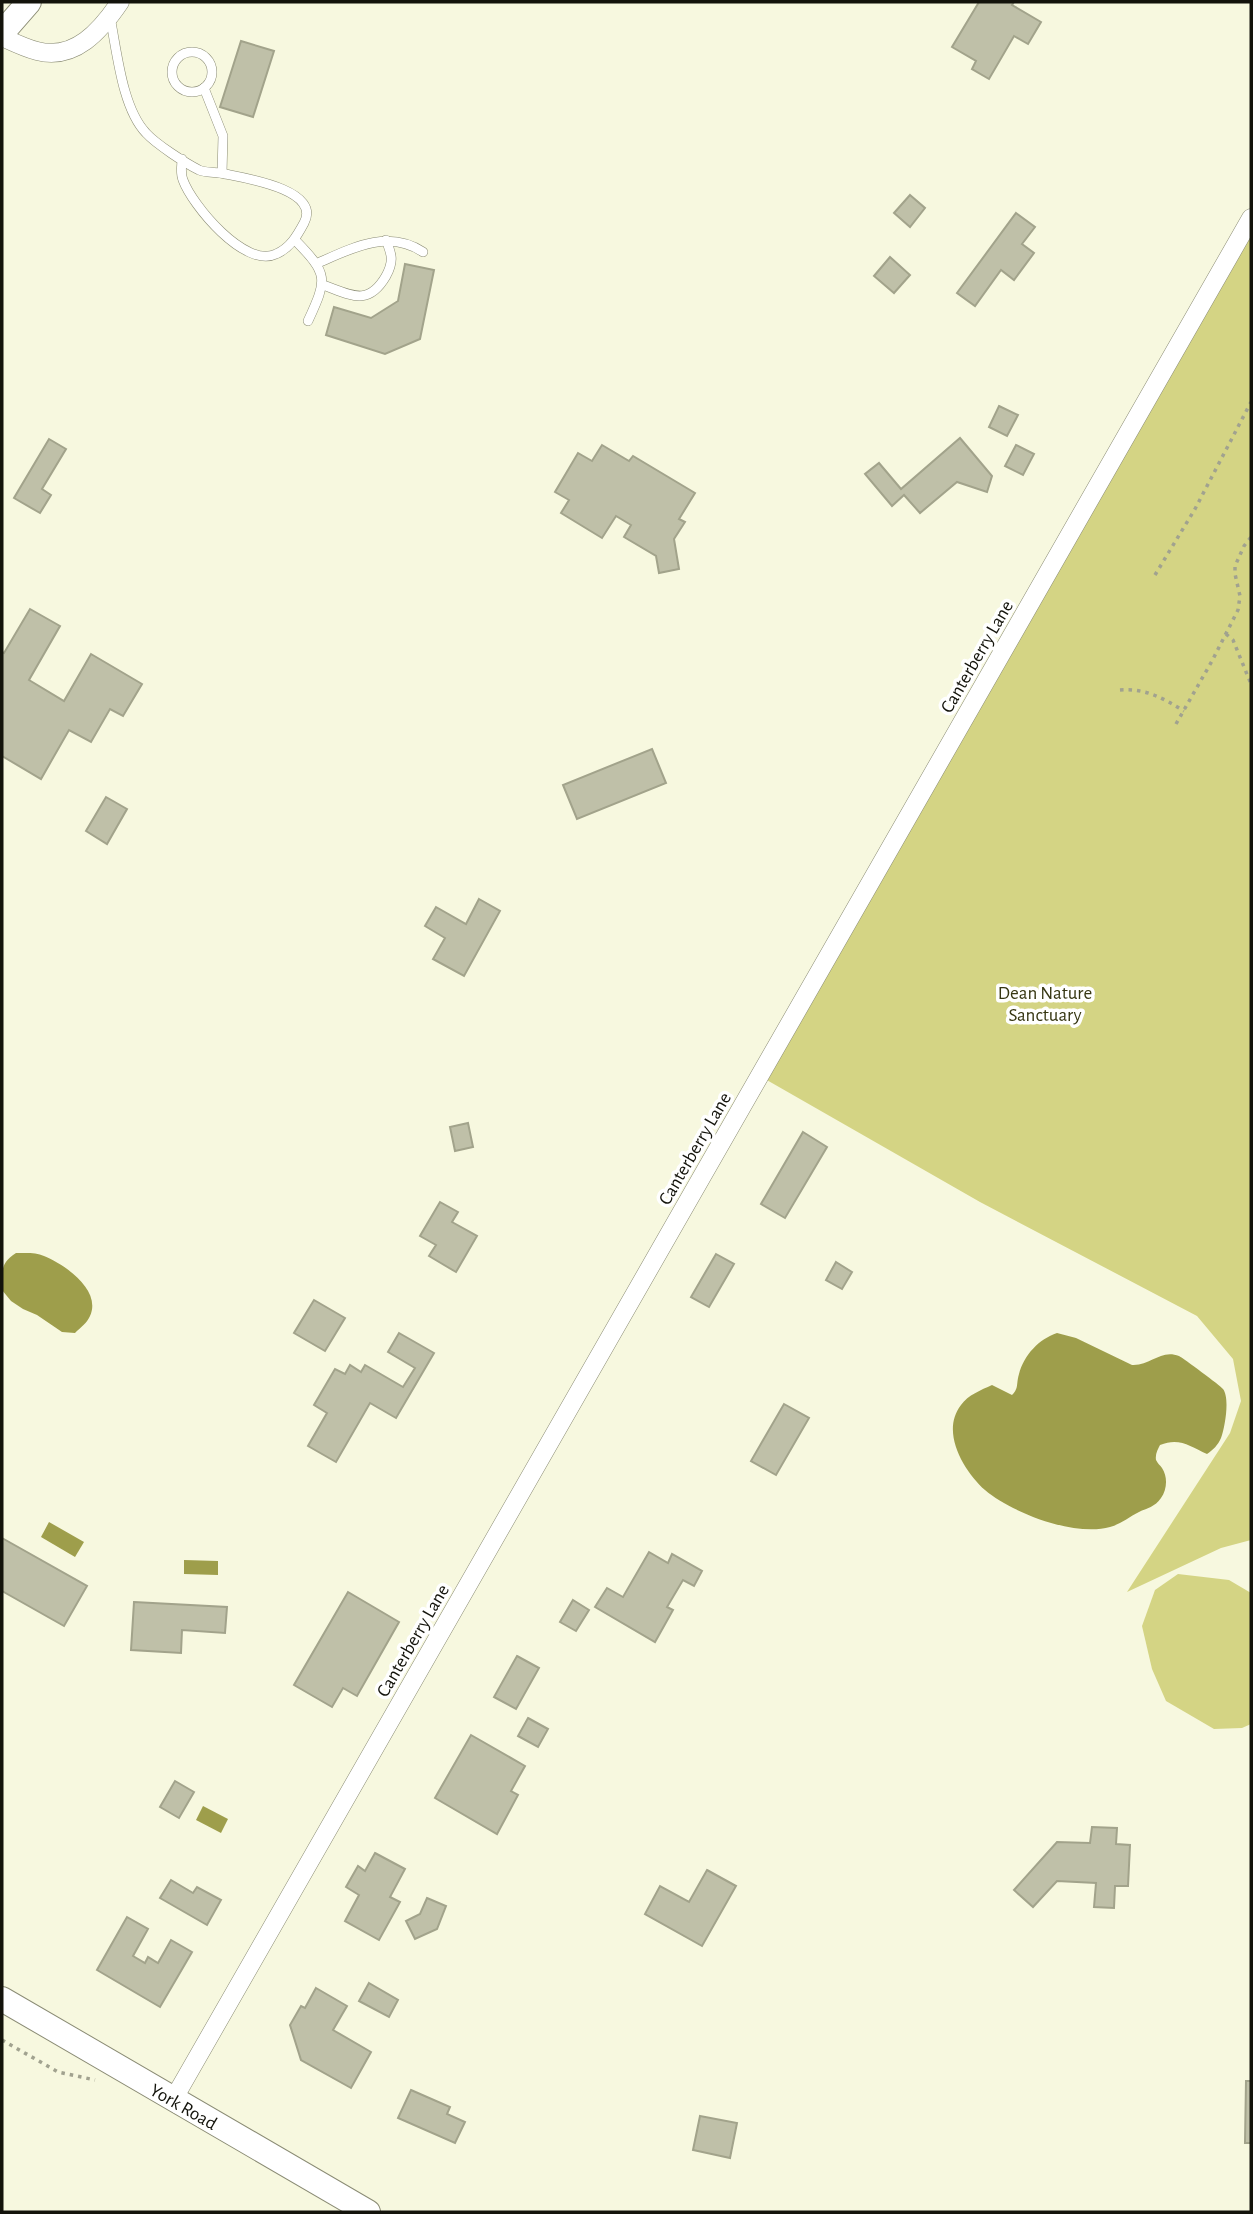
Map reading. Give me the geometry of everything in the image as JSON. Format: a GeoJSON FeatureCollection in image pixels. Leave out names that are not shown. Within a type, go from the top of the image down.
{"type":"FeatureCollection","features":[{"type":"Feature","properties":{"kind":"main road"},"geometry":{"type":"LineString","coordinates":[[2,26],[9,2]]}},
{"type":"Feature","properties":{"kind":"main road"},"geometry":{"type":"LineString","coordinates":[[2,35],[29,2]]}},
{"type":"Feature","properties":{"kind":"main road","name":"York Road"},"geometry":{"type":"LineString","coordinates":[[2,1998],[368,2212]]}},
{"type":"Feature","properties":{"kind":"street"},"geometry":{"type":"LineString","coordinates":[[2,35],[40,52],[60,52],[76,48],[93,37],[120,2]]}},
{"type":"Feature","properties":{"kind":"street","name":"Canterberry Lane"},"geometry":{"type":"LineString","coordinates":[[173,2100],[1251,218]]}},
{"type":"Feature","properties":{"kind":"lane"},"geometry":{"type":"LineString","coordinates":[[110,17],[128,104],[145,132],[201,171],[222,173],[281,188],[298,196],[305,205],[307,218],[295,240],[275,255],[262,257],[236,245],[195,204],[181,177],[182,159]]}},
{"type":"Feature","properties":{"kind":"lane"},"geometry":{"type":"LineString","coordinates":[[195,52],[208,60],[212,75],[204,88],[189,92],[176,84],[173,69],[181,56],[195,52]]}},
{"type":"Feature","properties":{"kind":"lane"},"geometry":{"type":"LineString","coordinates":[[204,88],[223,136],[222,173]]}},
{"type":"Feature","properties":{"kind":"lane"},"geometry":{"type":"LineString","coordinates":[[295,240],[317,263],[323,285],[307,321]]}},
{"type":"Feature","properties":{"kind":"lane"},"geometry":{"type":"LineString","coordinates":[[317,263],[345,251],[386,240],[402,242],[423,252]]}},
{"type":"Feature","properties":{"kind":"lane"},"geometry":{"type":"LineString","coordinates":[[323,285],[348,294],[371,294],[379,288],[393,264],[393,256],[386,240]]}},
{"type":"Feature","properties":{"kind":"path"},"geometry":{"type":"LineString","coordinates":[[1155,576],[1195,509],[1251,402]]}},
{"type":"Feature","properties":{"kind":"path"},"geometry":{"type":"LineString","coordinates":[[1176,724],[1238,610],[1240,596],[1235,566],[1251,537]]}},
{"type":"Feature","properties":{"kind":"path"},"geometry":{"type":"LineString","coordinates":[[1226,634],[1233,640],[1251,684]]}},
{"type":"Feature","properties":{"kind":"path"},"geometry":{"type":"LineString","coordinates":[[1120,690],[1150,692],[1184,711]]}},
{"type":"Feature","properties":{"kind":"path"},"geometry":{"type":"LineString","coordinates":[[2,2040],[58,2072],[101,2081]]}},
{"type":"Feature","properties":{"kind":"green space","name":"Dean Nature Sanctuary"},"geometry":{"type":"Polygon","coordinates":[[[1251,234],[1251,1540],[1221,1548],[1127,1592],[1230,1433],[1241,1401],[1233,1359],[1197,1316],[980,1202],[765,1079],[1251,234]]]}},
{"type":"Feature","properties":{"kind":"green space"},"geometry":{"type":"Polygon","coordinates":[[[1178,1574],[1229,1580],[1251,1593],[1251,1724],[1242,1728],[1214,1729],[1166,1701],[1152,1669],[1142,1626],[1155,1590],[1178,1574]]]}},
{"type":"Feature","properties":{"kind":"shaded area"},"geometry":{"type":"Polygon","coordinates":[[[16,1253],[38,1254],[52,1260],[71,1272],[86,1288],[91,1297],[90,1316],[75,1333],[62,1332],[11,1301],[2,1290],[5,1264],[16,1253]]]}},
{"type":"Feature","properties":{"kind":"shaded area"},"geometry":{"type":"Polygon","coordinates":[[[1057,1333],[1076,1338],[1132,1365],[1166,1355],[1179,1356],[1216,1383],[1225,1393],[1224,1427],[1215,1447],[1207,1454],[1179,1442],[1160,1445],[1156,1460],[1165,1475],[1163,1495],[1154,1505],[1110,1527],[1080,1529],[1062,1526],[1011,1507],[977,1482],[957,1450],[953,1427],[955,1416],[964,1401],[992,1385],[1012,1395],[1028,1354],[1044,1339],[1057,1333]]]}},
{"type":"Feature","properties":{"kind":"shaded area"},"geometry":{"type":"Polygon","coordinates":[[[49,1522],[84,1542],[75,1557],[41,1537],[49,1522]]]}},
{"type":"Feature","properties":{"kind":"shaded area"},"geometry":{"type":"Polygon","coordinates":[[[184,1560],[218,1561],[218,1575],[184,1574],[184,1560]]]}},
{"type":"Feature","properties":{"kind":"shaded area"},"geometry":{"type":"Polygon","coordinates":[[[203,1806],[228,1819],[221,1833],[196,1820],[203,1806]]]}},
{"type":"Feature","properties":{"kind":"building"},"geometry":{"type":"Polygon","coordinates":[[[979,2],[1014,2],[1012,5],[1041,22],[1028,44],[1014,36],[989,79],[972,69],[976,61],[952,47],[979,2]]]}},
{"type":"Feature","properties":{"kind":"building"},"geometry":{"type":"Polygon","coordinates":[[[241,41],[274,51],[253,117],[220,107],[241,41]]]}},
{"type":"Feature","properties":{"kind":"building"},"geometry":{"type":"Polygon","coordinates":[[[910,195],[925,208],[910,227],[894,213],[910,195]]]}},
{"type":"Feature","properties":{"kind":"building"},"geometry":{"type":"Polygon","coordinates":[[[1016,213],[1035,227],[1022,244],[1034,253],[1014,280],[1001,270],[975,306],[957,293],[1016,213]]]}},
{"type":"Feature","properties":{"kind":"building"},"geometry":{"type":"Polygon","coordinates":[[[890,257],[910,275],[894,293],[874,276],[890,257]]]}},
{"type":"Feature","properties":{"kind":"building"},"geometry":{"type":"Polygon","coordinates":[[[405,264],[434,270],[420,339],[385,354],[326,335],[334,307],[371,318],[398,301],[405,264]]]}},
{"type":"Feature","properties":{"kind":"building"},"geometry":{"type":"Polygon","coordinates":[[[999,406],[1018,415],[1007,436],[989,427],[999,406]]]}},
{"type":"Feature","properties":{"kind":"building"},"geometry":{"type":"Polygon","coordinates":[[[960,438],[992,476],[987,492],[957,482],[920,513],[904,495],[892,506],[865,474],[879,463],[901,489],[960,438]]]}},
{"type":"Feature","properties":{"kind":"building"},"geometry":{"type":"Polygon","coordinates":[[[49,439],[66,449],[42,489],[51,495],[40,513],[14,498],[49,439]]]}},
{"type":"Feature","properties":{"kind":"building"},"geometry":{"type":"Polygon","coordinates":[[[602,445],[629,461],[633,456],[695,493],[679,519],[685,522],[674,539],[679,569],[659,573],[656,556],[624,537],[631,525],[616,516],[602,538],[561,513],[569,500],[555,492],[578,453],[592,461],[602,445]]]}},
{"type":"Feature","properties":{"kind":"building"},"geometry":{"type":"Polygon","coordinates":[[[1016,445],[1034,454],[1023,475],[1005,466],[1016,445]]]}},
{"type":"Feature","properties":{"kind":"building"},"geometry":{"type":"Polygon","coordinates":[[[30,609],[60,626],[29,680],[64,701],[91,654],[142,684],[123,716],[110,709],[91,742],[69,730],[41,779],[2,756],[2,652],[4,653],[30,609]]]}},
{"type":"Feature","properties":{"kind":"building"},"geometry":{"type":"Polygon","coordinates":[[[652,749],[666,783],[577,819],[563,785],[652,749]]]}},
{"type":"Feature","properties":{"kind":"building"},"geometry":{"type":"Polygon","coordinates":[[[106,797],[127,809],[107,844],[86,831],[106,797]]]}},
{"type":"Feature","properties":{"kind":"building"},"geometry":{"type":"Polygon","coordinates":[[[479,899],[500,911],[464,976],[433,959],[445,938],[425,926],[436,907],[466,924],[479,899]]]}},
{"type":"Feature","properties":{"kind":"building"},"geometry":{"type":"Polygon","coordinates":[[[468,1123],[473,1147],[455,1151],[450,1127],[468,1123]]]}},
{"type":"Feature","properties":{"kind":"building"},"geometry":{"type":"Polygon","coordinates":[[[803,1132],[827,1147],[785,1218],[761,1204],[803,1132]]]}},
{"type":"Feature","properties":{"kind":"building"},"geometry":{"type":"Polygon","coordinates":[[[440,1202],[458,1212],[452,1222],[477,1236],[456,1272],[429,1256],[436,1245],[420,1236],[440,1202]]]}},
{"type":"Feature","properties":{"kind":"building"},"geometry":{"type":"Polygon","coordinates":[[[716,1254],[734,1264],[709,1307],[691,1297],[716,1254]]]}},
{"type":"Feature","properties":{"kind":"building"},"geometry":{"type":"Polygon","coordinates":[[[836,1262],[852,1272],[842,1289],[826,1280],[836,1262]]]}},
{"type":"Feature","properties":{"kind":"building"},"geometry":{"type":"Polygon","coordinates":[[[314,1300],[345,1318],[325,1351],[294,1333],[314,1300]]]}},
{"type":"Feature","properties":{"kind":"building"},"geometry":{"type":"Polygon","coordinates":[[[399,1333],[434,1353],[396,1418],[370,1403],[336,1462],[308,1446],[327,1413],[314,1405],[335,1369],[345,1374],[350,1365],[361,1372],[365,1365],[403,1387],[415,1368],[388,1352],[399,1333]]]}},
{"type":"Feature","properties":{"kind":"building"},"geometry":{"type":"Polygon","coordinates":[[[784,1404],[809,1418],[776,1475],[751,1461],[784,1404]]]}},
{"type":"Feature","properties":{"kind":"building"},"geometry":{"type":"Polygon","coordinates":[[[2,1538],[87,1586],[64,1626],[2,1591],[2,1538]]]}},
{"type":"Feature","properties":{"kind":"building"},"geometry":{"type":"Polygon","coordinates":[[[649,1552],[668,1563],[672,1554],[702,1571],[694,1586],[683,1580],[667,1607],[673,1610],[655,1642],[595,1607],[607,1588],[623,1597],[649,1552]]]}},
{"type":"Feature","properties":{"kind":"building"},"geometry":{"type":"Polygon","coordinates":[[[348,1592],[399,1622],[357,1696],[343,1688],[332,1707],[294,1685],[348,1592]]]}},
{"type":"Feature","properties":{"kind":"building"},"geometry":{"type":"Polygon","coordinates":[[[573,1600],[589,1610],[576,1631],[560,1622],[573,1600]]]}},
{"type":"Feature","properties":{"kind":"building"},"geometry":{"type":"Polygon","coordinates":[[[134,1602],[227,1607],[225,1633],[182,1630],[181,1653],[131,1650],[134,1602]]]}},
{"type":"Feature","properties":{"kind":"building"},"geometry":{"type":"Polygon","coordinates":[[[517,1656],[539,1668],[516,1709],[494,1697],[517,1656]]]}},
{"type":"Feature","properties":{"kind":"building"},"geometry":{"type":"Polygon","coordinates":[[[528,1718],[548,1729],[538,1747],[518,1736],[528,1718]]]}},
{"type":"Feature","properties":{"kind":"building"},"geometry":{"type":"Polygon","coordinates":[[[471,1735],[525,1766],[511,1791],[518,1795],[497,1834],[435,1798],[471,1735]]]}},
{"type":"Feature","properties":{"kind":"building"},"geometry":{"type":"Polygon","coordinates":[[[175,1781],[194,1792],[179,1818],[160,1807],[175,1781]]]}},
{"type":"Feature","properties":{"kind":"building"},"geometry":{"type":"Polygon","coordinates":[[[1092,1827],[1117,1828],[1116,1844],[1130,1845],[1128,1886],[1115,1886],[1114,1908],[1094,1907],[1096,1883],[1057,1881],[1033,1907],[1014,1890],[1057,1842],[1090,1843],[1092,1827]]]}},
{"type":"Feature","properties":{"kind":"building"},"geometry":{"type":"Polygon","coordinates":[[[375,1853],[405,1869],[390,1897],[400,1902],[379,1940],[345,1921],[359,1895],[346,1887],[358,1866],[365,1871],[375,1853]]]}},
{"type":"Feature","properties":{"kind":"building"},"geometry":{"type":"Polygon","coordinates":[[[707,1870],[736,1886],[702,1946],[645,1914],[660,1886],[689,1902],[707,1870]]]}},
{"type":"Feature","properties":{"kind":"building"},"geometry":{"type":"Polygon","coordinates":[[[171,1880],[193,1893],[197,1887],[221,1900],[207,1925],[160,1898],[171,1880]]]}},
{"type":"Feature","properties":{"kind":"building"},"geometry":{"type":"Polygon","coordinates":[[[427,1898],[446,1906],[437,1929],[415,1939],[406,1921],[420,1914],[427,1898]]]}},
{"type":"Feature","properties":{"kind":"building"},"geometry":{"type":"Polygon","coordinates":[[[127,1917],[148,1929],[133,1956],[145,1963],[148,1957],[158,1963],[171,1940],[192,1952],[160,2007],[97,1970],[127,1917]]]}},
{"type":"Feature","properties":{"kind":"building"},"geometry":{"type":"Polygon","coordinates":[[[369,1983],[398,2000],[389,2017],[359,2001],[369,1983]]]}},
{"type":"Feature","properties":{"kind":"building"},"geometry":{"type":"Polygon","coordinates":[[[316,1988],[347,2006],[333,2030],[371,2052],[351,2088],[301,2060],[290,2025],[301,2006],[305,2008],[316,1988]]]}},
{"type":"Feature","properties":{"kind":"building"},"geometry":{"type":"Polygon","coordinates":[[[1246,2081],[1251,2081],[1251,2143],[1245,2143],[1246,2081]]]}},
{"type":"Feature","properties":{"kind":"building"},"geometry":{"type":"Polygon","coordinates":[[[411,2090],[450,2107],[447,2114],[465,2122],[455,2143],[398,2118],[411,2090]]]}},
{"type":"Feature","properties":{"kind":"building"},"geometry":{"type":"Polygon","coordinates":[[[700,2116],[737,2123],[730,2158],[693,2150],[700,2116]]]}}]}
